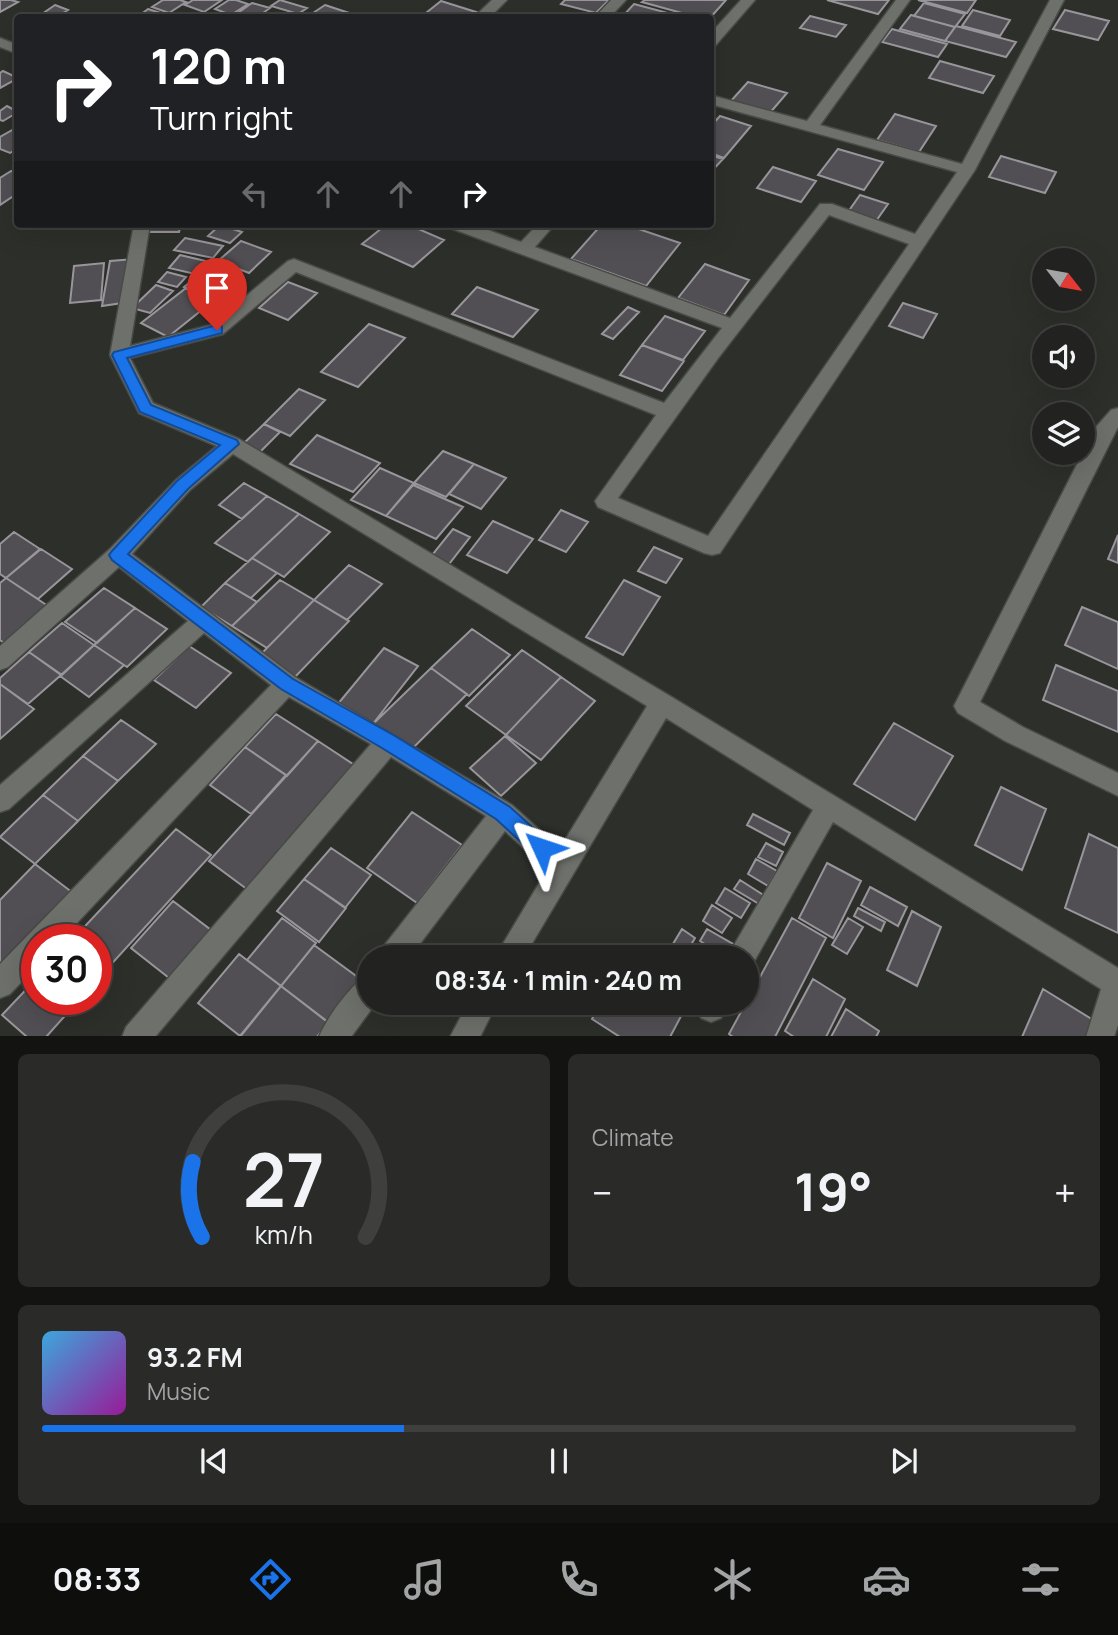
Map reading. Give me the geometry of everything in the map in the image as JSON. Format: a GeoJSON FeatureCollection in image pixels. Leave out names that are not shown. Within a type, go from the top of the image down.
{"type":"FeatureCollection","features":[{"type":"Feature","properties":{"kind":"street"},"geometry":{"type":"LineString","coordinates":[[484,14],[500,0]]}},
{"type":"Feature","properties":{"kind":"street"},"geometry":{"type":"LineString","coordinates":[[605,14],[619,0]]}},
{"type":"Feature","properties":{"kind":"street"},"geometry":{"type":"LineString","coordinates":[[714,38],[748,0]]}},
{"type":"Feature","properties":{"kind":"street"},"geometry":{"type":"LineString","coordinates":[[811,127],[903,0]]}},
{"type":"Feature","properties":{"kind":"street"},"geometry":{"type":"LineString","coordinates":[[918,241],[826,208],[732,325],[605,501],[712,547],[967,170],[1056,0]]}},
{"type":"Feature","properties":{"kind":"street"},"geometry":{"type":"LineString","coordinates":[[714,100],[967,170]]}},
{"type":"Feature","properties":{"kind":"street"},"geometry":{"type":"LineString","coordinates":[[141,228],[119,355],[145,408],[232,444],[662,703],[1118,983],[1100,1036]]}},
{"type":"Feature","properties":{"kind":"street"},"geometry":{"type":"LineString","coordinates":[[468,228],[526,247],[732,325]]}},
{"type":"Feature","properties":{"kind":"street"},"geometry":{"type":"LineString","coordinates":[[526,247],[543,228]]}},
{"type":"Feature","properties":{"kind":"street"},"geometry":{"type":"LineString","coordinates":[[119,355],[217,330],[294,265],[667,412]]}},
{"type":"Feature","properties":{"kind":"street"},"geometry":{"type":"LineString","coordinates":[[1118,415],[1106,427],[966,706],[1014,734],[1118,785]]}},
{"type":"Feature","properties":{"kind":"street"},"geometry":{"type":"LineString","coordinates":[[0,660],[118,555],[183,485],[232,444]]}},
{"type":"Feature","properties":{"kind":"street"},"geometry":{"type":"LineString","coordinates":[[118,555],[287,684],[503,813],[562,866]]}},
{"type":"Feature","properties":{"kind":"street"},"geometry":{"type":"LineString","coordinates":[[0,801],[204,620]]}},
{"type":"Feature","properties":{"kind":"street"},"geometry":{"type":"LineString","coordinates":[[57,924],[287,684]]}},
{"type":"Feature","properties":{"kind":"street"},"geometry":{"type":"LineString","coordinates":[[516,945],[662,703]]}},
{"type":"Feature","properties":{"kind":"street"},"geometry":{"type":"LineString","coordinates":[[137,1036],[388,742]]}},
{"type":"Feature","properties":{"kind":"street"},"geometry":{"type":"LineString","coordinates":[[748,945],[828,807]]}},
{"type":"Feature","properties":{"kind":"street"},"geometry":{"type":"LineString","coordinates":[[402,945],[503,813]]}},
{"type":"Feature","properties":{"kind":"street"},"geometry":{"type":"LineString","coordinates":[[0,984],[21,962]]}},
{"type":"Feature","properties":{"kind":"street"},"geometry":{"type":"LineString","coordinates":[[334,1036],[357,1005]]}},
{"type":"Feature","properties":{"kind":"street"},"geometry":{"type":"LineString","coordinates":[[465,1036],[476,1015]]}},
{"type":"Feature","properties":{"kind":"building"},"geometry":{"type":"Polygon","coordinates":[[[0,0],[11,0],[18,2],[0,12],[0,0]]]}},
{"type":"Feature","properties":{"kind":"building"},"geometry":{"type":"Polygon","coordinates":[[[163,0],[186,2],[169,13],[152,7],[163,0]]]}},
{"type":"Feature","properties":{"kind":"building"},"geometry":{"type":"Polygon","coordinates":[[[193,0],[222,0],[204,12],[185,5],[193,0]]]}},
{"type":"Feature","properties":{"kind":"building"},"geometry":{"type":"Polygon","coordinates":[[[229,0],[248,4],[233,14],[215,9],[229,0]]]}},
{"type":"Feature","properties":{"kind":"building"},"geometry":{"type":"Polygon","coordinates":[[[280,0],[307,8],[298,14],[271,6],[280,0]]]}},
{"type":"Feature","properties":{"kind":"building"},"geometry":{"type":"Polygon","coordinates":[[[565,0],[609,0],[596,13],[561,4],[565,0]]]}},
{"type":"Feature","properties":{"kind":"building"},"geometry":{"type":"Polygon","coordinates":[[[726,0],[714,14],[686,14],[642,2],[726,0]]]}},
{"type":"Feature","properties":{"kind":"building"},"geometry":{"type":"Polygon","coordinates":[[[827,0],[889,0],[878,14],[827,0]]]}},
{"type":"Feature","properties":{"kind":"building"},"geometry":{"type":"Polygon","coordinates":[[[918,0],[976,0],[967,13],[918,0]]]}},
{"type":"Feature","properties":{"kind":"building"},"geometry":{"type":"Polygon","coordinates":[[[441,1],[476,12],[474,14],[425,14],[441,1]]]}},
{"type":"Feature","properties":{"kind":"building"},"geometry":{"type":"Polygon","coordinates":[[[252,3],[270,8],[262,14],[236,14],[252,3]]]}},
{"type":"Feature","properties":{"kind":"building"},"geometry":{"type":"Polygon","coordinates":[[[924,3],[965,14],[955,27],[914,16],[924,3]]]}},
{"type":"Feature","properties":{"kind":"building"},"geometry":{"type":"Polygon","coordinates":[[[634,4],[668,13],[667,14],[625,14],[634,4]]]}},
{"type":"Feature","properties":{"kind":"building"},"geometry":{"type":"Polygon","coordinates":[[[55,5],[68,10],[62,14],[42,14],[55,5]]]}},
{"type":"Feature","properties":{"kind":"building"},"geometry":{"type":"Polygon","coordinates":[[[325,5],[349,13],[348,14],[312,14],[325,5]]]}},
{"type":"Feature","properties":{"kind":"building"},"geometry":{"type":"Polygon","coordinates":[[[148,9],[164,14],[141,14],[148,9]]]}},
{"type":"Feature","properties":{"kind":"building"},"geometry":{"type":"Polygon","coordinates":[[[973,10],[1010,20],[1000,36],[962,26],[973,10]]]}},
{"type":"Feature","properties":{"kind":"building"},"geometry":{"type":"Polygon","coordinates":[[[1065,10],[1109,21],[1098,40],[1053,29],[1065,10]]]}},
{"type":"Feature","properties":{"kind":"building"},"geometry":{"type":"Polygon","coordinates":[[[911,15],[955,27],[945,41],[900,29],[911,15]]]}},
{"type":"Feature","properties":{"kind":"building"},"geometry":{"type":"Polygon","coordinates":[[[810,16],[846,25],[836,37],[800,28],[810,16]]]}},
{"type":"Feature","properties":{"kind":"building"},"geometry":{"type":"Polygon","coordinates":[[[956,26],[1016,42],[1006,57],[945,41],[956,26]]]}},
{"type":"Feature","properties":{"kind":"building"},"geometry":{"type":"Polygon","coordinates":[[[892,29],[947,44],[938,57],[882,42],[892,29]]]}},
{"type":"Feature","properties":{"kind":"building"},"geometry":{"type":"Polygon","coordinates":[[[940,61],[994,76],[983,93],[929,78],[940,61]]]}},
{"type":"Feature","properties":{"kind":"building"},"geometry":{"type":"Polygon","coordinates":[[[3,71],[14,76],[14,80],[0,88],[0,73],[3,71]]]}},
{"type":"Feature","properties":{"kind":"building"},"geometry":{"type":"Polygon","coordinates":[[[748,82],[787,93],[769,114],[730,102],[748,82]]]}},
{"type":"Feature","properties":{"kind":"building"},"geometry":{"type":"Polygon","coordinates":[[[7,106],[14,110],[14,114],[3,121],[0,120],[0,111],[7,106]]]}},
{"type":"Feature","properties":{"kind":"building"},"geometry":{"type":"Polygon","coordinates":[[[895,114],[936,126],[919,152],[877,140],[895,114]]]}},
{"type":"Feature","properties":{"kind":"building"},"geometry":{"type":"Polygon","coordinates":[[[720,116],[751,126],[724,158],[714,154],[714,123],[720,116]]]}},
{"type":"Feature","properties":{"kind":"building"},"geometry":{"type":"Polygon","coordinates":[[[14,129],[14,150],[10,153],[0,149],[0,137],[14,129]]]}},
{"type":"Feature","properties":{"kind":"building"},"geometry":{"type":"Polygon","coordinates":[[[838,149],[883,162],[864,190],[818,175],[838,149]]]}},
{"type":"Feature","properties":{"kind":"building"},"geometry":{"type":"Polygon","coordinates":[[[714,156],[723,159],[714,169],[714,156]]]}},
{"type":"Feature","properties":{"kind":"building"},"geometry":{"type":"Polygon","coordinates":[[[1001,156],[1056,172],[1045,193],[989,177],[1001,156]]]}},
{"type":"Feature","properties":{"kind":"building"},"geometry":{"type":"Polygon","coordinates":[[[773,167],[816,181],[801,202],[757,188],[773,167]]]}},
{"type":"Feature","properties":{"kind":"building"},"geometry":{"type":"Polygon","coordinates":[[[14,172],[14,196],[0,205],[0,178],[14,172]]]}},
{"type":"Feature","properties":{"kind":"building"},"geometry":{"type":"Polygon","coordinates":[[[860,195],[888,204],[876,221],[848,212],[860,195]]]}},
{"type":"Feature","properties":{"kind":"building"},"geometry":{"type":"Polygon","coordinates":[[[148,228],[180,228],[179,232],[146,232],[148,228]]]}},
{"type":"Feature","properties":{"kind":"building"},"geometry":{"type":"Polygon","coordinates":[[[217,228],[242,232],[230,243],[208,236],[217,228]]]}},
{"type":"Feature","properties":{"kind":"building"},"geometry":{"type":"Polygon","coordinates":[[[382,228],[416,228],[444,240],[413,267],[362,244],[382,228]]]}},
{"type":"Feature","properties":{"kind":"building"},"geometry":{"type":"Polygon","coordinates":[[[598,228],[636,228],[680,243],[646,286],[571,259],[598,228]]]}},
{"type":"Feature","properties":{"kind":"building"},"geometry":{"type":"Polygon","coordinates":[[[185,238],[223,246],[213,258],[174,250],[185,238]]]}},
{"type":"Feature","properties":{"kind":"building"},"geometry":{"type":"Polygon","coordinates":[[[241,241],[271,252],[249,273],[218,261],[241,241]]]}},
{"type":"Feature","properties":{"kind":"building"},"geometry":{"type":"Polygon","coordinates":[[[180,255],[206,261],[195,274],[169,268],[180,255]]]}},
{"type":"Feature","properties":{"kind":"building"},"geometry":{"type":"Polygon","coordinates":[[[134,259],[122,303],[102,306],[110,261],[134,259]]]}},
{"type":"Feature","properties":{"kind":"building"},"geometry":{"type":"Polygon","coordinates":[[[104,263],[101,300],[70,303],[74,266],[104,263]]]}},
{"type":"Feature","properties":{"kind":"building"},"geometry":{"type":"Polygon","coordinates":[[[705,264],[749,280],[724,315],[678,298],[705,264]]]}},
{"type":"Feature","properties":{"kind":"building"},"geometry":{"type":"Polygon","coordinates":[[[211,266],[244,280],[217,302],[184,287],[211,266]]]}},
{"type":"Feature","properties":{"kind":"building"},"geometry":{"type":"Polygon","coordinates":[[[167,272],[186,277],[177,287],[158,282],[167,272]]]}},
{"type":"Feature","properties":{"kind":"building"},"geometry":{"type":"Polygon","coordinates":[[[288,282],[317,293],[288,320],[259,308],[288,282]]]}},
{"type":"Feature","properties":{"kind":"building"},"geometry":{"type":"Polygon","coordinates":[[[156,285],[173,291],[150,313],[132,308],[156,285]]]}},
{"type":"Feature","properties":{"kind":"building"},"geometry":{"type":"Polygon","coordinates":[[[477,287],[538,310],[513,337],[452,314],[477,287]]]}},
{"type":"Feature","properties":{"kind":"building"},"geometry":{"type":"Polygon","coordinates":[[[186,288],[213,301],[168,337],[141,323],[186,288]]]}},
{"type":"Feature","properties":{"kind":"building"},"geometry":{"type":"Polygon","coordinates":[[[903,303],[937,314],[923,338],[889,326],[903,303]]]}},
{"type":"Feature","properties":{"kind":"building"},"geometry":{"type":"Polygon","coordinates":[[[628,307],[639,312],[613,339],[602,334],[628,307]]]}},
{"type":"Feature","properties":{"kind":"building"},"geometry":{"type":"Polygon","coordinates":[[[665,316],[705,331],[683,360],[642,345],[665,316]]]}},
{"type":"Feature","properties":{"kind":"building"},"geometry":{"type":"Polygon","coordinates":[[[369,324],[405,338],[358,387],[321,372],[369,324]]]}},
{"type":"Feature","properties":{"kind":"building"},"geometry":{"type":"Polygon","coordinates":[[[642,345],[684,361],[662,391],[620,375],[642,345]]]}},
{"type":"Feature","properties":{"kind":"building"},"geometry":{"type":"Polygon","coordinates":[[[299,389],[325,400],[290,436],[264,424],[299,389]]]}},
{"type":"Feature","properties":{"kind":"building"},"geometry":{"type":"Polygon","coordinates":[[[264,424],[280,432],[259,453],[242,445],[264,424]]]}},
{"type":"Feature","properties":{"kind":"building"},"geometry":{"type":"Polygon","coordinates":[[[317,435],[380,463],[353,492],[290,464],[317,435]]]}},
{"type":"Feature","properties":{"kind":"building"},"geometry":{"type":"Polygon","coordinates":[[[443,451],[474,464],[446,497],[414,483],[443,451]]]}},
{"type":"Feature","properties":{"kind":"building"},"geometry":{"type":"Polygon","coordinates":[[[474,464],[506,478],[481,509],[449,494],[474,464]]]}},
{"type":"Feature","properties":{"kind":"building"},"geometry":{"type":"Polygon","coordinates":[[[380,468],[414,483],[386,516],[351,500],[380,468]]]}},
{"type":"Feature","properties":{"kind":"building"},"geometry":{"type":"Polygon","coordinates":[[[244,483],[267,496],[242,519],[219,505],[244,483]]]}},
{"type":"Feature","properties":{"kind":"building"},"geometry":{"type":"Polygon","coordinates":[[[413,485],[463,507],[436,539],[386,516],[413,485]]]}},
{"type":"Feature","properties":{"kind":"building"},"geometry":{"type":"Polygon","coordinates":[[[267,496],[299,514],[248,562],[215,543],[267,496]]]}},
{"type":"Feature","properties":{"kind":"building"},"geometry":{"type":"Polygon","coordinates":[[[561,510],[588,522],[566,552],[539,540],[561,510]]]}},
{"type":"Feature","properties":{"kind":"building"},"geometry":{"type":"Polygon","coordinates":[[[299,514],[330,532],[284,577],[252,558],[299,514]]]}},
{"type":"Feature","properties":{"kind":"building"},"geometry":{"type":"Polygon","coordinates":[[[493,521],[533,539],[507,573],[467,555],[493,521]]]}},
{"type":"Feature","properties":{"kind":"building"},"geometry":{"type":"Polygon","coordinates":[[[453,529],[470,537],[446,568],[428,560],[453,529]]]}},
{"type":"Feature","properties":{"kind":"building"},"geometry":{"type":"Polygon","coordinates":[[[14,532],[40,549],[6,578],[0,574],[0,544],[14,532]]]}},
{"type":"Feature","properties":{"kind":"building"},"geometry":{"type":"Polygon","coordinates":[[[1118,535],[1118,563],[1108,559],[1118,535]]]}},
{"type":"Feature","properties":{"kind":"building"},"geometry":{"type":"Polygon","coordinates":[[[654,547],[682,559],[666,583],[638,571],[654,547]]]}},
{"type":"Feature","properties":{"kind":"building"},"geometry":{"type":"Polygon","coordinates":[[[41,549],[72,569],[38,599],[6,578],[41,549]]]}},
{"type":"Feature","properties":{"kind":"building"},"geometry":{"type":"Polygon","coordinates":[[[252,558],[277,573],[251,598],[225,583],[252,558]]]}},
{"type":"Feature","properties":{"kind":"building"},"geometry":{"type":"Polygon","coordinates":[[[349,565],[382,584],[347,620],[314,600],[349,565]]]}},
{"type":"Feature","properties":{"kind":"building"},"geometry":{"type":"Polygon","coordinates":[[[6,578],[48,606],[5,644],[0,640],[0,583],[6,578]]]}},
{"type":"Feature","properties":{"kind":"building"},"geometry":{"type":"Polygon","coordinates":[[[280,580],[314,600],[267,648],[232,626],[280,580]]]}},
{"type":"Feature","properties":{"kind":"building"},"geometry":{"type":"Polygon","coordinates":[[[624,580],[660,597],[623,655],[586,637],[624,580]]]}},
{"type":"Feature","properties":{"kind":"building"},"geometry":{"type":"Polygon","coordinates":[[[225,583],[257,602],[232,626],[201,607],[225,583]]]}},
{"type":"Feature","properties":{"kind":"building"},"geometry":{"type":"Polygon","coordinates":[[[104,588],[135,608],[97,643],[65,622],[104,588]]]}},
{"type":"Feature","properties":{"kind":"building"},"geometry":{"type":"Polygon","coordinates":[[[314,600],[349,621],[295,677],[260,655],[314,600]]]}},
{"type":"Feature","properties":{"kind":"building"},"geometry":{"type":"Polygon","coordinates":[[[1082,607],[1118,622],[1118,669],[1065,645],[1082,607]]]}},
{"type":"Feature","properties":{"kind":"building"},"geometry":{"type":"Polygon","coordinates":[[[135,608],[167,629],[127,667],[94,645],[135,608]]]}},
{"type":"Feature","properties":{"kind":"building"},"geometry":{"type":"Polygon","coordinates":[[[62,623],[94,645],[62,675],[29,652],[62,623]]]}},
{"type":"Feature","properties":{"kind":"building"},"geometry":{"type":"Polygon","coordinates":[[[472,629],[510,655],[469,696],[431,668],[472,629]]]}},
{"type":"Feature","properties":{"kind":"building"},"geometry":{"type":"Polygon","coordinates":[[[94,645],[124,665],[89,697],[60,676],[94,645]]]}},
{"type":"Feature","properties":{"kind":"building"},"geometry":{"type":"Polygon","coordinates":[[[189,646],[231,673],[196,708],[154,680],[189,646]]]}},
{"type":"Feature","properties":{"kind":"building"},"geometry":{"type":"Polygon","coordinates":[[[384,648],[418,666],[372,725],[337,705],[384,648]]]}},
{"type":"Feature","properties":{"kind":"building"},"geometry":{"type":"Polygon","coordinates":[[[522,650],[561,677],[506,735],[466,706],[522,650]]]}},
{"type":"Feature","properties":{"kind":"building"},"geometry":{"type":"Polygon","coordinates":[[[29,652],[61,675],[28,704],[0,684],[0,678],[29,652]]]}},
{"type":"Feature","properties":{"kind":"building"},"geometry":{"type":"Polygon","coordinates":[[[1056,665],[1118,691],[1118,732],[1043,700],[1056,665]]]}},
{"type":"Feature","properties":{"kind":"building"},"geometry":{"type":"Polygon","coordinates":[[[431,668],[467,694],[409,752],[373,724],[431,668]]]}},
{"type":"Feature","properties":{"kind":"building"},"geometry":{"type":"Polygon","coordinates":[[[561,677],[595,701],[541,760],[506,735],[561,677]]]}},
{"type":"Feature","properties":{"kind":"building"},"geometry":{"type":"Polygon","coordinates":[[[0,684],[34,709],[0,739],[0,684]]]}},
{"type":"Feature","properties":{"kind":"building"},"geometry":{"type":"Polygon","coordinates":[[[276,714],[318,741],[287,776],[245,747],[276,714]]]}},
{"type":"Feature","properties":{"kind":"building"},"geometry":{"type":"Polygon","coordinates":[[[121,720],[156,744],[118,781],[83,756],[121,720]]]}},
{"type":"Feature","properties":{"kind":"building"},"geometry":{"type":"Polygon","coordinates":[[[894,723],[953,756],[915,820],[854,784],[894,723]]]}},
{"type":"Feature","properties":{"kind":"building"},"geometry":{"type":"Polygon","coordinates":[[[505,736],[536,763],[501,796],[470,768],[505,736]]]}},
{"type":"Feature","properties":{"kind":"building"},"geometry":{"type":"Polygon","coordinates":[[[318,741],[356,766],[248,890],[209,861],[318,741]]]}},
{"type":"Feature","properties":{"kind":"building"},"geometry":{"type":"Polygon","coordinates":[[[245,747],[286,775],[251,814],[210,785],[245,747]]]}},
{"type":"Feature","properties":{"kind":"building"},"geometry":{"type":"Polygon","coordinates":[[[83,756],[118,781],[78,821],[43,795],[83,756]]]}},
{"type":"Feature","properties":{"kind":"building"},"geometry":{"type":"Polygon","coordinates":[[[1001,787],[1046,809],[1022,870],[975,845],[1001,787]]]}},
{"type":"Feature","properties":{"kind":"building"},"geometry":{"type":"Polygon","coordinates":[[[43,795],[78,821],[35,864],[0,837],[43,795]]]}},
{"type":"Feature","properties":{"kind":"building"},"geometry":{"type":"Polygon","coordinates":[[[412,812],[462,845],[417,903],[367,868],[412,812]]]}},
{"type":"Feature","properties":{"kind":"building"},"geometry":{"type":"Polygon","coordinates":[[[753,814],[790,833],[784,845],[747,825],[753,814]]]}},
{"type":"Feature","properties":{"kind":"building"},"geometry":{"type":"Polygon","coordinates":[[[176,829],[211,855],[112,963],[112,924],[87,924],[176,829]]]}},
{"type":"Feature","properties":{"kind":"building"},"geometry":{"type":"Polygon","coordinates":[[[1089,834],[1118,848],[1118,933],[1065,908],[1089,834]]]}},
{"type":"Feature","properties":{"kind":"building"},"geometry":{"type":"Polygon","coordinates":[[[766,843],[783,852],[776,866],[758,857],[766,843]]]}},
{"type":"Feature","properties":{"kind":"building"},"geometry":{"type":"Polygon","coordinates":[[[331,848],[371,875],[345,908],[304,879],[331,848]]]}},
{"type":"Feature","properties":{"kind":"building"},"geometry":{"type":"Polygon","coordinates":[[[756,859],[777,871],[768,886],[748,874],[756,859]]]}},
{"type":"Feature","properties":{"kind":"building"},"geometry":{"type":"Polygon","coordinates":[[[827,863],[861,881],[833,938],[799,918],[827,863]]]}},
{"type":"Feature","properties":{"kind":"building"},"geometry":{"type":"Polygon","coordinates":[[[35,864],[77,896],[50,924],[21,924],[21,954],[0,976],[0,900],[35,864]]]}},
{"type":"Feature","properties":{"kind":"building"},"geometry":{"type":"Polygon","coordinates":[[[304,879],[346,908],[319,942],[277,911],[304,879]]]}},
{"type":"Feature","properties":{"kind":"building"},"geometry":{"type":"Polygon","coordinates":[[[740,880],[765,896],[759,904],[734,889],[740,880]]]}},
{"type":"Feature","properties":{"kind":"building"},"geometry":{"type":"Polygon","coordinates":[[[870,887],[907,907],[898,926],[861,905],[870,887]]]}},
{"type":"Feature","properties":{"kind":"building"},"geometry":{"type":"Polygon","coordinates":[[[725,888],[750,903],[741,918],[716,903],[725,888]]]}},
{"type":"Feature","properties":{"kind":"building"},"geometry":{"type":"Polygon","coordinates":[[[173,901],[211,930],[169,978],[131,948],[173,901]]]}},
{"type":"Feature","properties":{"kind":"building"},"geometry":{"type":"Polygon","coordinates":[[[712,905],[732,918],[722,933],[703,921],[712,905]]]}},
{"type":"Feature","properties":{"kind":"building"},"geometry":{"type":"Polygon","coordinates":[[[858,908],[885,922],[881,931],[854,916],[858,908]]]}},
{"type":"Feature","properties":{"kind":"building"},"geometry":{"type":"Polygon","coordinates":[[[912,911],[941,927],[917,986],[887,970],[912,911]]]}},
{"type":"Feature","properties":{"kind":"building"},"geometry":{"type":"Polygon","coordinates":[[[282,918],[316,943],[281,986],[247,960],[282,918]]]}},
{"type":"Feature","properties":{"kind":"building"},"geometry":{"type":"Polygon","coordinates":[[[792,918],[826,938],[776,1036],[729,1034],[739,1015],[759,1015],[759,979],[792,918]]]}},
{"type":"Feature","properties":{"kind":"building"},"geometry":{"type":"Polygon","coordinates":[[[848,918],[863,927],[847,954],[832,945],[848,918]]]}},
{"type":"Feature","properties":{"kind":"building"},"geometry":{"type":"Polygon","coordinates":[[[682,929],[695,938],[691,945],[672,945],[682,929]]]}},
{"type":"Feature","properties":{"kind":"building"},"geometry":{"type":"Polygon","coordinates":[[[707,929],[733,944],[706,945],[700,941],[707,929]]]}},
{"type":"Feature","properties":{"kind":"building"},"geometry":{"type":"Polygon","coordinates":[[[314,945],[357,977],[357,997],[334,1027],[281,986],[314,945]]]}},
{"type":"Feature","properties":{"kind":"building"},"geometry":{"type":"Polygon","coordinates":[[[239,954],[281,986],[240,1036],[198,1003],[239,954]]]}},
{"type":"Feature","properties":{"kind":"building"},"geometry":{"type":"Polygon","coordinates":[[[813,979],[845,999],[826,1036],[792,1036],[785,1031],[813,979]]]}},
{"type":"Feature","properties":{"kind":"building"},"geometry":{"type":"Polygon","coordinates":[[[281,986],[328,1022],[318,1036],[241,1036],[281,986]]]}},
{"type":"Feature","properties":{"kind":"building"},"geometry":{"type":"Polygon","coordinates":[[[1043,989],[1098,1023],[1092,1036],[1022,1036],[1043,989]]]}},
{"type":"Feature","properties":{"kind":"building"},"geometry":{"type":"Polygon","coordinates":[[[21,995],[21,1015],[66,1015],[47,1036],[26,1036],[2,1015],[21,995]]]}},
{"type":"Feature","properties":{"kind":"building"},"geometry":{"type":"Polygon","coordinates":[[[846,1009],[879,1031],[876,1036],[832,1036],[846,1009]]]}},
{"type":"Feature","properties":{"kind":"building"},"geometry":{"type":"Polygon","coordinates":[[[594,1015],[682,1015],[671,1036],[618,1036],[592,1019],[594,1015]]]}},
{"type":"Feature","properties":{"kind":"route"},"geometry":{"type":"LineString","coordinates":[[217,330],[119,355],[145,408],[232,444],[183,485],[118,555],[287,684],[503,813],[542,848]]}}]}
